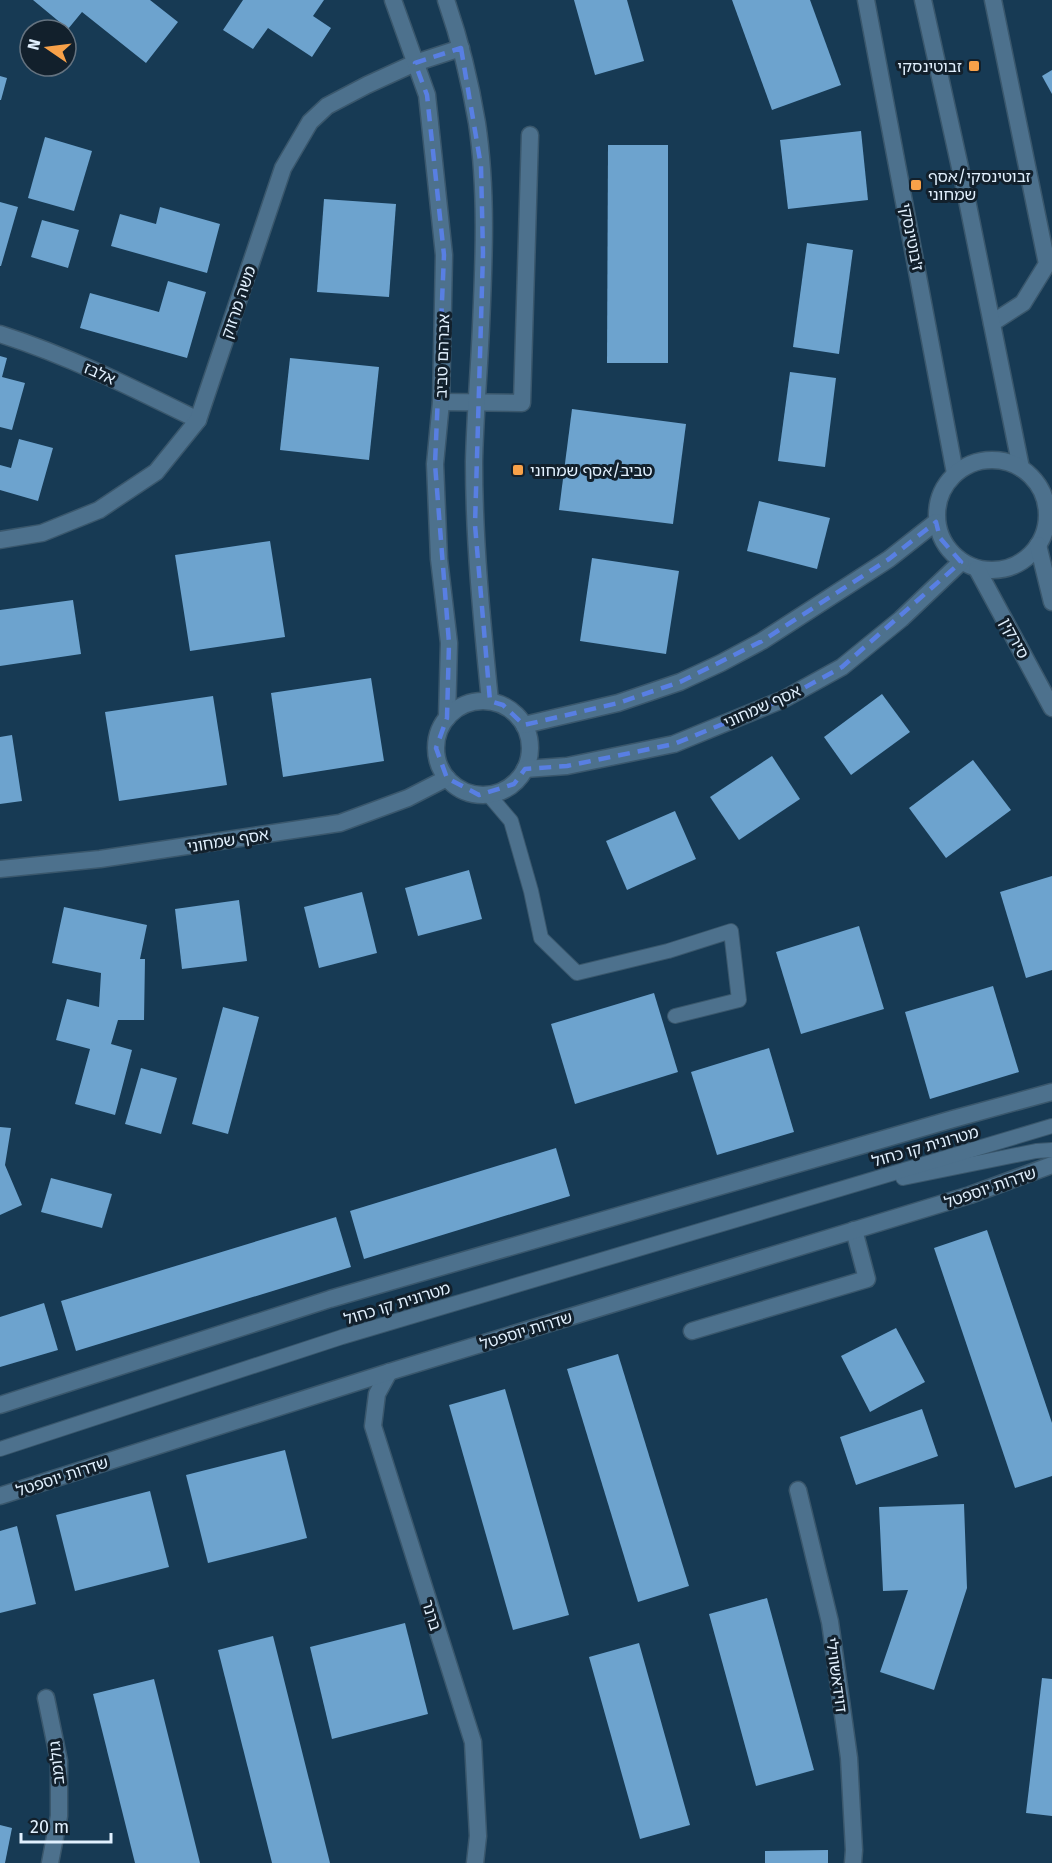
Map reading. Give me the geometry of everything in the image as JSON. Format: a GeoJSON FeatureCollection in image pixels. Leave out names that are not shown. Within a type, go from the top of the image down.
{"type":"FeatureCollection","features":[{"type":"Feature","properties":{"kind":"street","name":"אברהם טביב"},"geometry":{"type":"LineString","coordinates":[[393,0],[427,95],[444,255],[441,402],[435,464],[439,559],[449,643],[447,718]]}},
{"type":"Feature","properties":{"kind":"street"},"geometry":{"type":"LineString","coordinates":[[446,0],[461,48],[475,114],[481,166],[483,280],[476,403],[475,525],[490,701]]}},
{"type":"Feature","properties":{"kind":"street","name":"ז'בוטינסקי"},"geometry":{"type":"LineString","coordinates":[[867,0],[956,473]]}},
{"type":"Feature","properties":{"kind":"street"},"geometry":{"type":"LineString","coordinates":[[923,0],[965,190],[1021,468]]}},
{"type":"Feature","properties":{"kind":"street"},"geometry":{"type":"LineString","coordinates":[[992,323],[1023,303],[1047,264],[993,0]]}},
{"type":"Feature","properties":{"kind":"street","name":"משה מרזוק"},"geometry":{"type":"LineString","coordinates":[[0,540],[42,533],[99,510],[156,472],[198,420],[283,168],[310,122],[327,106],[367,85],[416,63],[461,48]]}},
{"type":"Feature","properties":{"kind":"street"},"geometry":{"type":"LineString","coordinates":[[441,402],[522,403],[530,135]]}},
{"type":"Feature","properties":{"kind":"street","name":"אלבז"},"geometry":{"type":"LineString","coordinates":[[0,334],[42,347],[198,420]]}},
{"type":"Feature","properties":{"kind":"street"},"geometry":{"type":"LineString","coordinates":[[987,460],[1005,461],[1021,468],[1034,479],[1043,494],[1047,512],[1046,529],[1038,545],[1027,558],[1012,567],[995,571],[977,569],[961,562],[940,538],[936,522],[938,504],[944,487],[956,473],[970,464],[987,460]]}},
{"type":"Feature","properties":{"kind":"street"},"geometry":{"type":"LineString","coordinates":[[524,725],[618,703],[680,682],[722,663],[762,641],[889,559],[936,522]]}},
{"type":"Feature","properties":{"kind":"street"},"geometry":{"type":"LineString","coordinates":[[1038,545],[1052,602]]}},
{"type":"Feature","properties":{"kind":"street","name":"אסף שמחוני"},"geometry":{"type":"LineString","coordinates":[[525,769],[567,766],[674,744],[784,699],[842,667],[901,619],[961,562]]}},
{"type":"Feature","properties":{"kind":"street","name":"סירקין"},"geometry":{"type":"LineString","coordinates":[[977,569],[1052,708]]}},
{"type":"Feature","properties":{"kind":"street"},"geometry":{"type":"LineString","coordinates":[[490,701],[503,705],[515,713],[524,725],[529,739],[530,755],[525,769],[514,784],[497,793],[479,795],[461,790],[447,778],[439,764],[436,748],[439,732],[447,718],[459,708],[473,702],[490,701]]}},
{"type":"Feature","properties":{"kind":"street","name":"אסף שמחוני"},"geometry":{"type":"LineString","coordinates":[[0,868],[100,859],[340,823],[408,798],[447,778]]}},
{"type":"Feature","properties":{"kind":"street"},"geometry":{"type":"LineString","coordinates":[[0,1405],[330,1299],[1052,1092]]}},
{"type":"Feature","properties":{"kind":"street","name":"שדרות יוספטל"},"geometry":{"type":"LineString","coordinates":[[0,1496],[389,1372],[969,1195],[1052,1165]]}},
{"type":"Feature","properties":{"kind":"street"},"geometry":{"type":"LineString","coordinates":[[692,1331],[867,1278],[854,1230]]}},
{"type":"Feature","properties":{"kind":"street","name":"ברנר"},"geometry":{"type":"LineString","coordinates":[[389,1372],[377,1394],[373,1426],[473,1742],[478,1836],[475,1863]]}},
{"type":"Feature","properties":{"kind":"street","name":"דוידאשווילי"},"geometry":{"type":"LineString","coordinates":[[798,1490],[830,1622],[849,1758],[853,1863]]}},
{"type":"Feature","properties":{"kind":"street","name":"גולומב"},"geometry":{"type":"LineString","coordinates":[[46,1698],[59,1761],[59,1816],[50,1863]]}},
{"type":"Feature","properties":{"kind":"lane"},"geometry":{"type":"LineString","coordinates":[[488,794],[511,821],[531,891],[541,938],[576,973],[668,951],[731,931],[739,1000],[675,1016]]}},
{"type":"Feature","properties":{"kind":"lane","name":"מטרונית קו כחול"},"geometry":{"type":"LineString","coordinates":[[0,1449],[342,1337],[1052,1126]]}},
{"type":"Feature","properties":{"kind":"lane","name":"מטרונית קו כחול"},"geometry":{"type":"LineString","coordinates":[[807,1198],[1052,1149]]}},
{"type":"Feature","properties":{"kind":"highlighted area"},"geometry":{"type":"Polygon","coordinates":[[[461,48],[481,166],[483,253],[475,525],[490,701],[503,705],[524,725],[618,703],[680,682],[762,641],[889,559],[936,522],[940,538],[961,562],[842,667],[784,699],[674,744],[567,766],[525,769],[514,784],[479,795],[447,778],[436,748],[447,718],[449,643],[435,464],[444,255],[427,95],[415,63],[461,48]]]}},
{"type":"Feature","properties":{"kind":"building"},"geometry":{"type":"Polygon","coordinates":[[[33,0],[150,0],[178,22],[146,63],[82,12],[77,18],[55,18],[33,0]]]}},
{"type":"Feature","properties":{"kind":"building"},"geometry":{"type":"Polygon","coordinates":[[[243,0],[324,0],[313,16],[331,28],[312,57],[268,28],[253,49],[223,30],[243,0]]]}},
{"type":"Feature","properties":{"kind":"building"},"geometry":{"type":"Polygon","coordinates":[[[574,0],[627,0],[644,61],[595,75],[574,0]]]}},
{"type":"Feature","properties":{"kind":"building"},"geometry":{"type":"Polygon","coordinates":[[[732,0],[810,0],[841,85],[772,110],[732,0]]]}},
{"type":"Feature","properties":{"kind":"building"},"geometry":{"type":"Polygon","coordinates":[[[1052,70],[1052,94],[1042,76],[1052,70]]]}},
{"type":"Feature","properties":{"kind":"building"},"geometry":{"type":"Polygon","coordinates":[[[0,76],[7,78],[1,100],[0,100],[0,76]]]}},
{"type":"Feature","properties":{"kind":"building"},"geometry":{"type":"Polygon","coordinates":[[[861,131],[868,200],[788,209],[780,140],[861,131]]]}},
{"type":"Feature","properties":{"kind":"building"},"geometry":{"type":"Polygon","coordinates":[[[45,137],[92,151],[74,211],[28,198],[45,137]]]}},
{"type":"Feature","properties":{"kind":"building"},"geometry":{"type":"Polygon","coordinates":[[[608,145],[668,145],[668,363],[607,363],[608,145]]]}},
{"type":"Feature","properties":{"kind":"building"},"geometry":{"type":"Polygon","coordinates":[[[324,199],[396,204],[389,297],[317,292],[324,199]]]}},
{"type":"Feature","properties":{"kind":"building"},"geometry":{"type":"Polygon","coordinates":[[[0,202],[18,207],[1,266],[0,266],[0,202]]]}},
{"type":"Feature","properties":{"kind":"building"},"geometry":{"type":"Polygon","coordinates":[[[160,207],[220,224],[207,273],[111,246],[120,214],[156,224],[160,207]]]}},
{"type":"Feature","properties":{"kind":"building"},"geometry":{"type":"Polygon","coordinates":[[[42,220],[79,230],[68,268],[31,257],[42,220]]]}},
{"type":"Feature","properties":{"kind":"building"},"geometry":{"type":"Polygon","coordinates":[[[807,243],[853,250],[839,354],[793,347],[807,243]]]}},
{"type":"Feature","properties":{"kind":"building"},"geometry":{"type":"Polygon","coordinates":[[[168,281],[206,292],[187,358],[80,328],[90,293],[159,312],[168,281]]]}},
{"type":"Feature","properties":{"kind":"building"},"geometry":{"type":"Polygon","coordinates":[[[0,356],[7,358],[2,377],[25,383],[12,430],[0,427],[0,356]]]}},
{"type":"Feature","properties":{"kind":"building"},"geometry":{"type":"Polygon","coordinates":[[[290,358],[379,367],[369,460],[280,450],[290,358]]]}},
{"type":"Feature","properties":{"kind":"building"},"geometry":{"type":"Polygon","coordinates":[[[790,372],[836,378],[825,467],[778,461],[790,372]]]}},
{"type":"Feature","properties":{"kind":"building"},"geometry":{"type":"Polygon","coordinates":[[[572,409],[686,424],[673,524],[559,510],[572,409]]]}},
{"type":"Feature","properties":{"kind":"building"},"geometry":{"type":"Polygon","coordinates":[[[19,439],[53,448],[38,501],[0,490],[0,465],[11,468],[19,439]]]}},
{"type":"Feature","properties":{"kind":"building"},"geometry":{"type":"Polygon","coordinates":[[[759,501],[830,518],[817,569],[747,551],[759,501]]]}},
{"type":"Feature","properties":{"kind":"building"},"geometry":{"type":"Polygon","coordinates":[[[270,541],[285,637],[190,651],[175,555],[270,541]]]}},
{"type":"Feature","properties":{"kind":"building"},"geometry":{"type":"Polygon","coordinates":[[[592,558],[679,571],[666,654],[580,641],[592,558]]]}},
{"type":"Feature","properties":{"kind":"building"},"geometry":{"type":"Polygon","coordinates":[[[73,600],[81,654],[0,666],[0,610],[73,600]]]}},
{"type":"Feature","properties":{"kind":"building"},"geometry":{"type":"Polygon","coordinates":[[[371,678],[384,761],[283,777],[271,693],[371,678]]]}},
{"type":"Feature","properties":{"kind":"building"},"geometry":{"type":"Polygon","coordinates":[[[882,694],[910,732],[851,775],[824,737],[882,694]]]}},
{"type":"Feature","properties":{"kind":"building"},"geometry":{"type":"Polygon","coordinates":[[[213,696],[227,785],[119,801],[105,712],[213,696]]]}},
{"type":"Feature","properties":{"kind":"building"},"geometry":{"type":"Polygon","coordinates":[[[12,735],[22,801],[0,804],[0,737],[12,735]]]}},
{"type":"Feature","properties":{"kind":"building"},"geometry":{"type":"Polygon","coordinates":[[[772,756],[800,799],[739,840],[710,797],[772,756]]]}},
{"type":"Feature","properties":{"kind":"building"},"geometry":{"type":"Polygon","coordinates":[[[973,760],[1011,810],[946,858],[909,808],[973,760]]]}},
{"type":"Feature","properties":{"kind":"building"},"geometry":{"type":"Polygon","coordinates":[[[675,811],[696,859],[627,890],[606,841],[675,811]]]}},
{"type":"Feature","properties":{"kind":"building"},"geometry":{"type":"Polygon","coordinates":[[[469,870],[482,919],[418,936],[405,888],[469,870]]]}},
{"type":"Feature","properties":{"kind":"building"},"geometry":{"type":"Polygon","coordinates":[[[1052,876],[1052,970],[1026,978],[1000,892],[1052,876]]]}},
{"type":"Feature","properties":{"kind":"building"},"geometry":{"type":"Polygon","coordinates":[[[362,892],[377,953],[319,968],[304,907],[362,892]]]}},
{"type":"Feature","properties":{"kind":"building"},"geometry":{"type":"Polygon","coordinates":[[[239,900],[247,961],[182,969],[175,909],[239,900]]]}},
{"type":"Feature","properties":{"kind":"building"},"geometry":{"type":"Polygon","coordinates":[[[64,907],[147,925],[140,959],[145,959],[144,1020],[118,1020],[111,1044],[132,1050],[115,1115],[75,1104],[90,1049],[56,1040],[67,999],[99,1007],[101,973],[52,963],[64,907]]]}},
{"type":"Feature","properties":{"kind":"building"},"geometry":{"type":"Polygon","coordinates":[[[859,926],[884,1009],[801,1034],[776,952],[859,926]]]}},
{"type":"Feature","properties":{"kind":"building"},"geometry":{"type":"Polygon","coordinates":[[[993,986],[1019,1072],[930,1099],[905,1012],[993,986]]]}},
{"type":"Feature","properties":{"kind":"building"},"geometry":{"type":"Polygon","coordinates":[[[654,993],[678,1072],[575,1104],[551,1024],[654,993]]]}},
{"type":"Feature","properties":{"kind":"building"},"geometry":{"type":"Polygon","coordinates":[[[223,1007],[259,1017],[228,1134],[192,1124],[223,1007]]]}},
{"type":"Feature","properties":{"kind":"building"},"geometry":{"type":"Polygon","coordinates":[[[769,1048],[794,1132],[717,1155],[691,1072],[769,1048]]]}},
{"type":"Feature","properties":{"kind":"building"},"geometry":{"type":"Polygon","coordinates":[[[141,1068],[177,1078],[161,1134],[125,1124],[141,1068]]]}},
{"type":"Feature","properties":{"kind":"building"},"geometry":{"type":"Polygon","coordinates":[[[0,1127],[11,1128],[5,1165],[22,1205],[0,1215],[0,1127]]]}},
{"type":"Feature","properties":{"kind":"building"},"geometry":{"type":"Polygon","coordinates":[[[556,1148],[570,1196],[364,1259],[350,1211],[556,1148]]]}},
{"type":"Feature","properties":{"kind":"building"},"geometry":{"type":"Polygon","coordinates":[[[51,1178],[112,1194],[102,1228],[41,1212],[51,1178]]]}},
{"type":"Feature","properties":{"kind":"building"},"geometry":{"type":"Polygon","coordinates":[[[336,1217],[351,1267],[76,1351],[61,1301],[336,1217]]]}},
{"type":"Feature","properties":{"kind":"building"},"geometry":{"type":"Polygon","coordinates":[[[987,1230],[1052,1423],[1052,1476],[1015,1488],[934,1248],[987,1230]]]}},
{"type":"Feature","properties":{"kind":"building"},"geometry":{"type":"Polygon","coordinates":[[[44,1303],[58,1350],[0,1367],[0,1317],[44,1303]]]}},
{"type":"Feature","properties":{"kind":"building"},"geometry":{"type":"Polygon","coordinates":[[[896,1328],[925,1382],[870,1412],[841,1356],[896,1328]]]}},
{"type":"Feature","properties":{"kind":"building"},"geometry":{"type":"Polygon","coordinates":[[[618,1354],[689,1586],[638,1602],[567,1369],[618,1354]]]}},
{"type":"Feature","properties":{"kind":"building"},"geometry":{"type":"Polygon","coordinates":[[[505,1389],[569,1615],[513,1630],[449,1405],[505,1389]]]}},
{"type":"Feature","properties":{"kind":"building"},"geometry":{"type":"Polygon","coordinates":[[[922,1409],[938,1456],[856,1485],[840,1437],[922,1409]]]}},
{"type":"Feature","properties":{"kind":"building"},"geometry":{"type":"Polygon","coordinates":[[[285,1450],[307,1538],[208,1563],[186,1475],[285,1450]]]}},
{"type":"Feature","properties":{"kind":"building"},"geometry":{"type":"Polygon","coordinates":[[[150,1491],[169,1567],[75,1591],[56,1515],[150,1491]]]}},
{"type":"Feature","properties":{"kind":"building"},"geometry":{"type":"Polygon","coordinates":[[[964,1504],[967,1588],[934,1690],[880,1672],[908,1590],[883,1591],[879,1507],[964,1504]]]}},
{"type":"Feature","properties":{"kind":"building"},"geometry":{"type":"Polygon","coordinates":[[[17,1526],[36,1604],[0,1613],[0,1531],[17,1526]]]}},
{"type":"Feature","properties":{"kind":"building"},"geometry":{"type":"Polygon","coordinates":[[[767,1598],[814,1770],[756,1786],[709,1614],[767,1598]]]}},
{"type":"Feature","properties":{"kind":"building"},"geometry":{"type":"Polygon","coordinates":[[[405,1623],[428,1714],[332,1739],[310,1647],[405,1623]]]}},
{"type":"Feature","properties":{"kind":"building"},"geometry":{"type":"Polygon","coordinates":[[[273,1636],[330,1863],[272,1863],[218,1650],[273,1636]]]}},
{"type":"Feature","properties":{"kind":"building"},"geometry":{"type":"Polygon","coordinates":[[[639,1643],[690,1825],[640,1839],[589,1657],[639,1643]]]}},
{"type":"Feature","properties":{"kind":"building"},"geometry":{"type":"Polygon","coordinates":[[[1042,1678],[1052,1679],[1052,1816],[1026,1813],[1042,1678]]]}},
{"type":"Feature","properties":{"kind":"building"},"geometry":{"type":"Polygon","coordinates":[[[154,1679],[200,1863],[135,1863],[93,1694],[154,1679]]]}},
{"type":"Feature","properties":{"kind":"building"},"geometry":{"type":"Polygon","coordinates":[[[0,1825],[12,1828],[5,1863],[0,1863],[0,1825]]]}},
{"type":"Feature","properties":{"kind":"building"},"geometry":{"type":"Polygon","coordinates":[[[828,1850],[828,1863],[765,1863],[765,1851],[828,1850]]]}},
{"type":"Feature","properties":{"kind":"place","name":"זבוטינסקי"},"geometry":{"type":"Point","coordinates":[974,66]}},
{"type":"Feature","properties":{"kind":"place","name":"זבוטינסקי/אסף שמחוני"},"geometry":{"type":"Point","coordinates":[916,185]}},
{"type":"Feature","properties":{"kind":"place","name":"טביב/אסף שמחוני"},"geometry":{"type":"Point","coordinates":[518,470]}}]}
